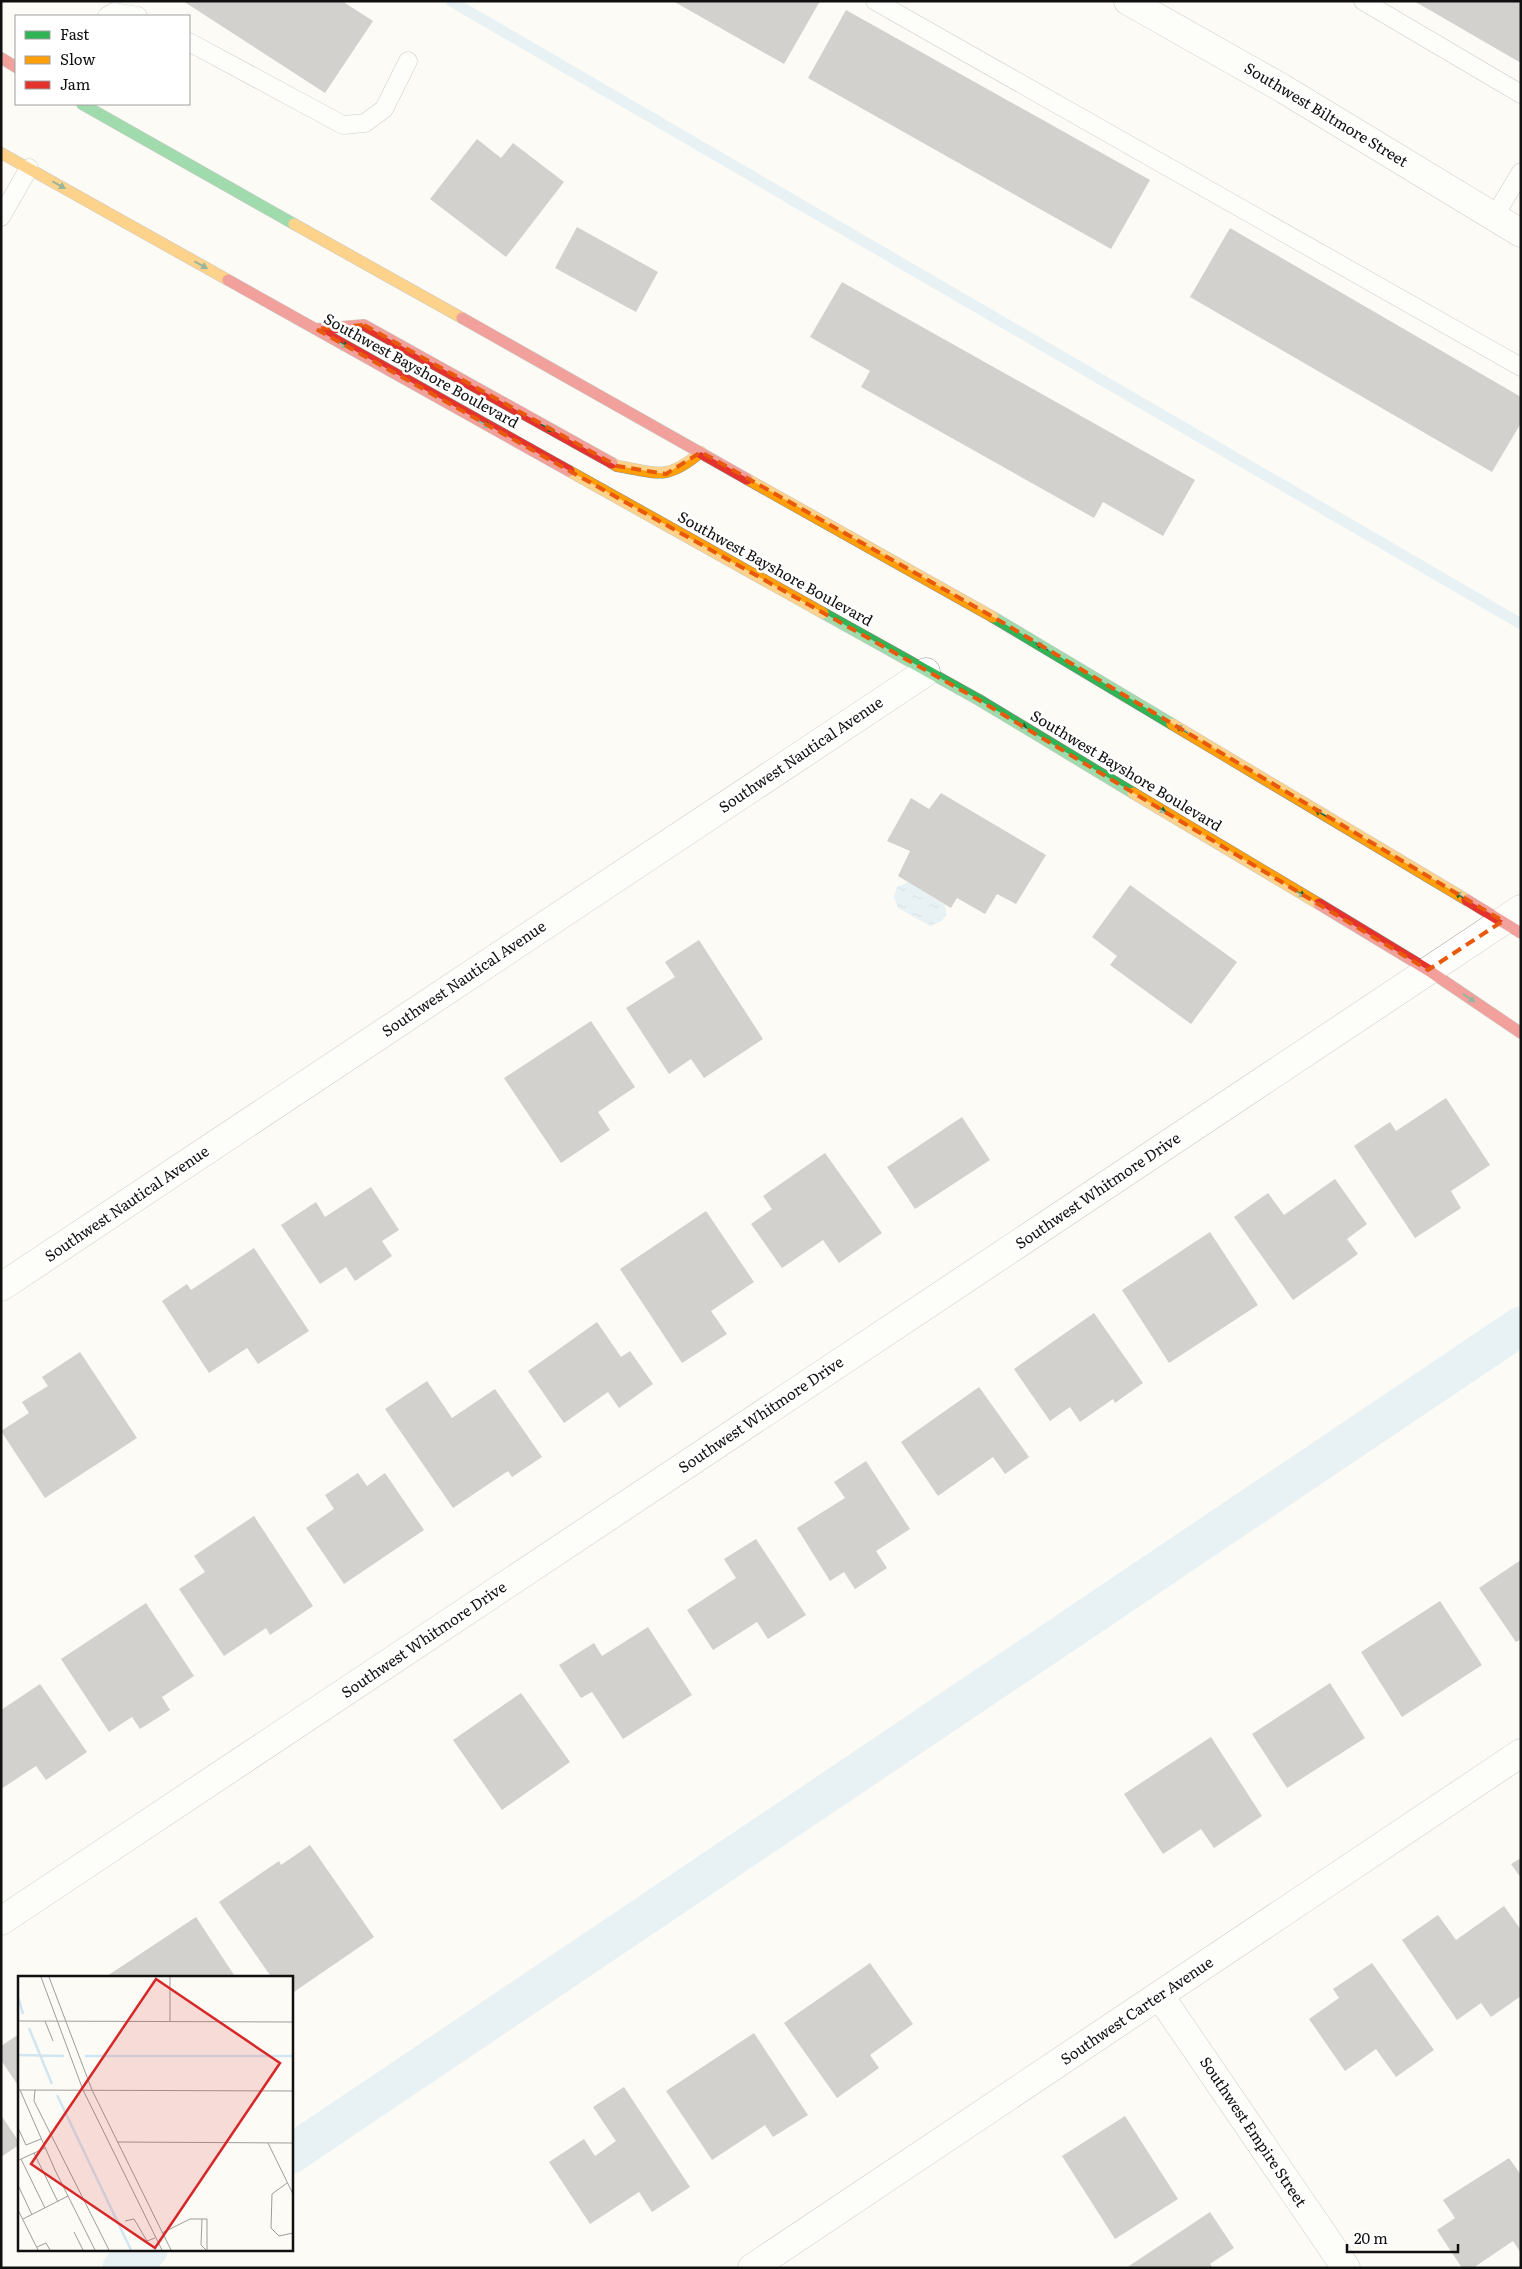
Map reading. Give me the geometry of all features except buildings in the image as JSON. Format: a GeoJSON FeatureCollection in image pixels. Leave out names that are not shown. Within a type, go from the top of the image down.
{"type":"FeatureCollection","features":[{"type":"Feature","properties":{"kind":"main road"},"geometry":{"type":"LineString","coordinates":[[1,58],[15,66]]}},
{"type":"Feature","properties":{"kind":"main road"},"geometry":{"type":"LineString","coordinates":[[84,105],[995,618],[1515,921]]}},
{"type":"Feature","properties":{"kind":"main road","name":"Southwest Bayshore Boulevard"},"geometry":{"type":"LineString","coordinates":[[1,153],[988,705],[1428,970],[1521,1033]]}},
{"type":"Feature","properties":{"kind":"main road"},"geometry":{"type":"LineString","coordinates":[[316,329],[364,325],[617,466],[666,474],[684,466],[701,452]]}},
{"type":"Feature","properties":{"kind":"street","name":"Southwest Biltmore Street"},"geometry":{"type":"LineString","coordinates":[[1128,1],[1282,88],[1521,233]]}},
{"type":"Feature","properties":{"kind":"street","name":"Southwest Nautical Avenue"},"geometry":{"type":"LineString","coordinates":[[1,1287],[926,672]]}},
{"type":"Feature","properties":{"kind":"street","name":"Southwest Whitmore Drive"},"geometry":{"type":"LineString","coordinates":[[1,1921],[1428,970],[1515,921]]}},
{"type":"Feature","properties":{"kind":"street","name":"Southwest Carter Avenue"},"geometry":{"type":"LineString","coordinates":[[752,2268],[1521,1753]]}},
{"type":"Feature","properties":{"kind":"street","name":"Southwest Empire Street"},"geometry":{"type":"LineString","coordinates":[[1160,1996],[1346,2268]]}},
{"type":"Feature","properties":{"kind":"lane"},"geometry":{"type":"LineString","coordinates":[[1362,1],[1521,94]]}},
{"type":"Feature","properties":{"kind":"lane"},"geometry":{"type":"LineString","coordinates":[[880,2],[1521,367]]}},
{"type":"Feature","properties":{"kind":"lane"},"geometry":{"type":"LineString","coordinates":[[109,15],[114,12],[132,15]]}},
{"type":"Feature","properties":{"kind":"lane"},"geometry":{"type":"LineString","coordinates":[[190,43],[342,125],[365,123],[384,109],[408,61]]}},
{"type":"Feature","properties":{"kind":"lane"},"geometry":{"type":"LineString","coordinates":[[1,217],[29,168]]}},
{"type":"Feature","properties":{"kind":"lane"},"geometry":{"type":"LineString","coordinates":[[1494,217],[1521,172]]}},
{"type":"Feature","properties":{"kind":"highlighted area"},"geometry":{"type":"Polygon","coordinates":[[[364,325],[617,466],[666,474],[701,452],[995,618],[1503,921],[1428,970],[979,700],[316,329],[364,325]]]}},
{"type":"Feature","properties":{"kind":"water"},"geometry":{"type":"Polygon","coordinates":[[[908,882],[945,905],[946,915],[942,921],[930,926],[898,908],[894,897],[897,887],[908,882]]]}},
{"type":"Feature","properties":{"kind":"waterway"},"geometry":{"type":"LineString","coordinates":[[451,1],[1521,624]]}},
{"type":"Feature","properties":{"kind":"waterway"},"geometry":{"type":"LineString","coordinates":[[292,2153],[1521,1326]]}},
{"type":"Feature","properties":{"kind":"waterway"},"geometry":{"type":"LineString","coordinates":[[122,2268],[145,2252]]}},
{"type":"Feature","properties":{"kind":"traffic: fast"},"geometry":{"type":"LineString","coordinates":[[84,105],[294,224]]}},
{"type":"Feature","properties":{"kind":"traffic: fast"},"geometry":{"type":"LineString","coordinates":[[823,613],[979,700],[1133,793]]}},
{"type":"Feature","properties":{"kind":"traffic: fast"},"geometry":{"type":"LineString","coordinates":[[993,617],[1172,724]]}},
{"type":"Feature","properties":{"kind":"traffic: slow"},"geometry":{"type":"LineString","coordinates":[[1,153],[228,280]]}},
{"type":"Feature","properties":{"kind":"traffic: slow"},"geometry":{"type":"LineString","coordinates":[[294,224],[462,318]]}},
{"type":"Feature","properties":{"kind":"traffic: slow"},"geometry":{"type":"LineString","coordinates":[[612,463],[617,466],[662,472],[679,467],[701,452]]}},
{"type":"Feature","properties":{"kind":"traffic: slow"},"geometry":{"type":"LineString","coordinates":[[569,471],[823,613]]}},
{"type":"Feature","properties":{"kind":"traffic: slow"},"geometry":{"type":"LineString","coordinates":[[747,479],[993,617]]}},
{"type":"Feature","properties":{"kind":"traffic: slow"},"geometry":{"type":"LineString","coordinates":[[1172,724],[1467,900]]}},
{"type":"Feature","properties":{"kind":"traffic: slow"},"geometry":{"type":"LineString","coordinates":[[1133,793],[1319,904]]}},
{"type":"Feature","properties":{"kind":"traffic: jam"},"geometry":{"type":"LineString","coordinates":[[1,58],[15,66]]}},
{"type":"Feature","properties":{"kind":"traffic: jam"},"geometry":{"type":"LineString","coordinates":[[228,280],[569,471]]}},
{"type":"Feature","properties":{"kind":"traffic: jam"},"geometry":{"type":"LineString","coordinates":[[462,318],[747,479]]}},
{"type":"Feature","properties":{"kind":"traffic: jam"},"geometry":{"type":"LineString","coordinates":[[316,329],[364,325],[612,463]]}},
{"type":"Feature","properties":{"kind":"traffic: jam"},"geometry":{"type":"LineString","coordinates":[[1467,900],[1521,933]]}},
{"type":"Feature","properties":{"kind":"traffic: jam"},"geometry":{"type":"LineString","coordinates":[[1319,904],[1428,970],[1521,1033]]}}]}
